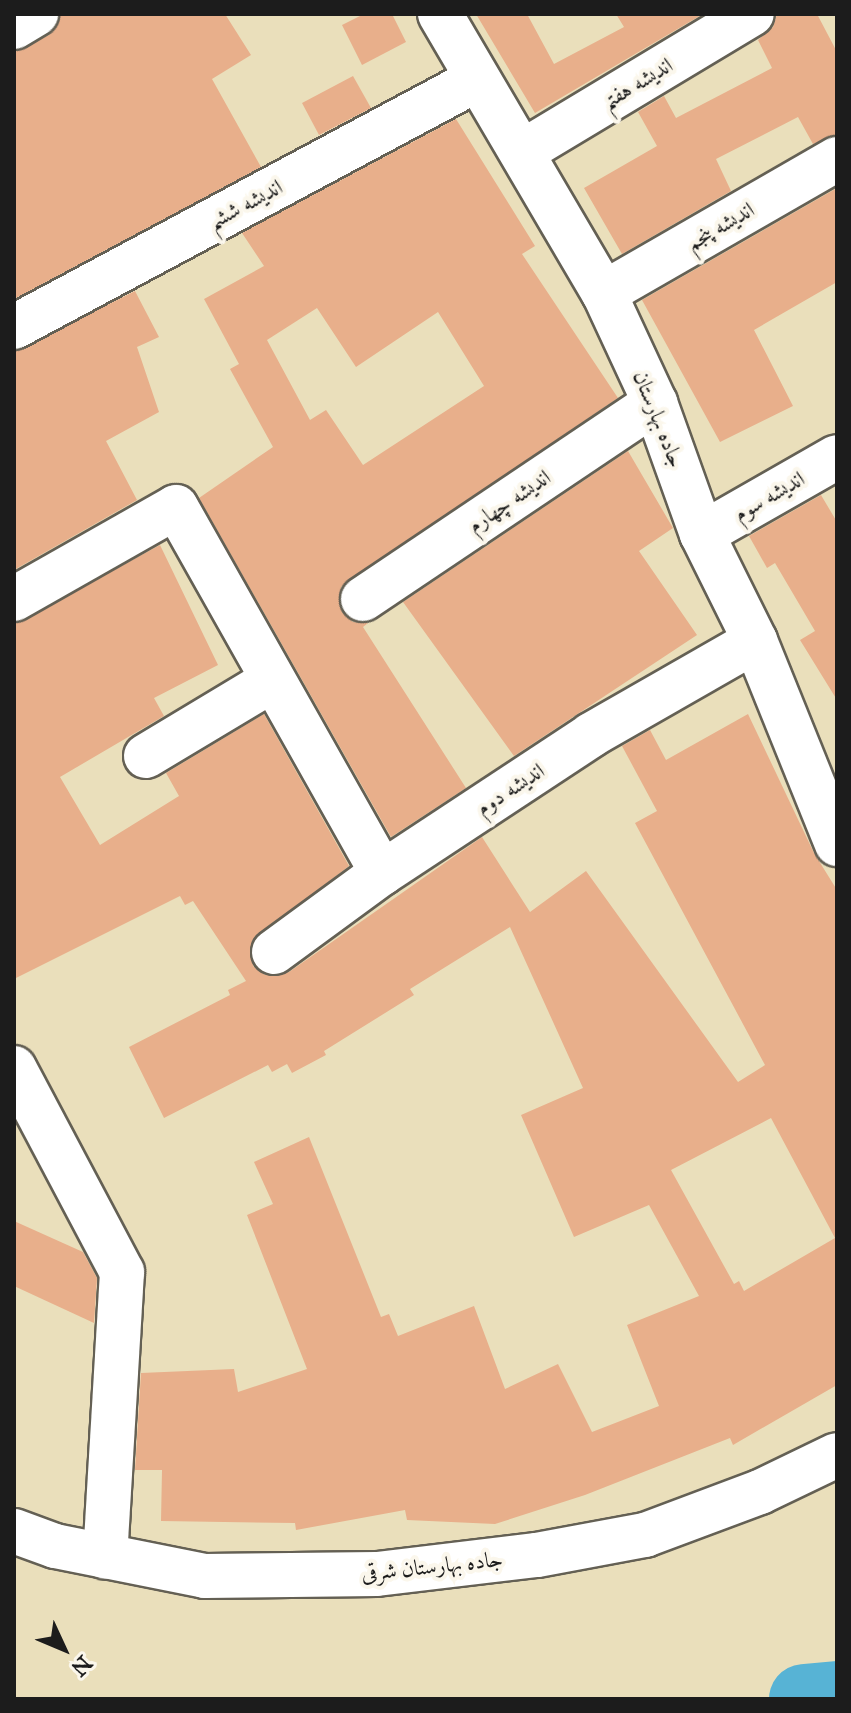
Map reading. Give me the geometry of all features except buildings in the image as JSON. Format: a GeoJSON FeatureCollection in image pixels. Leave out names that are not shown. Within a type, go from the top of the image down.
{"type":"FeatureCollection","features":[{"type":"Feature","properties":{"kind":"street"},"geometry":{"type":"LineString","coordinates":[[14,27],[36,14]]}},
{"type":"Feature","properties":{"kind":"street","name":"جاده بهارستان"},"geometry":{"type":"LineString","coordinates":[[440,14],[476,80],[604,293],[655,403],[702,534],[755,641],[837,844]]}},
{"type":"Feature","properties":{"kind":"street","name":"اندیشه هفتم"},"geometry":{"type":"LineString","coordinates":[[522,152],[752,14]]}},
{"type":"Feature","properties":{"kind":"street","name":"اندیشه ششم"},"geometry":{"type":"LineString","coordinates":[[14,327],[476,80]]}},
{"type":"Feature","properties":{"kind":"street","name":"اندیشه پنجم"},"geometry":{"type":"LineString","coordinates":[[604,293],[837,159]]}},
{"type":"Feature","properties":{"kind":"street","name":"اندیشه چهارم"},"geometry":{"type":"LineString","coordinates":[[363,599],[655,403]]}},
{"type":"Feature","properties":{"kind":"street","name":"اندیشه سوم"},"geometry":{"type":"LineString","coordinates":[[702,534],[837,457]]}},
{"type":"Feature","properties":{"kind":"street"},"geometry":{"type":"LineString","coordinates":[[14,599],[176,507],[271,681],[382,873]]}},
{"type":"Feature","properties":{"kind":"street","name":"اندیشه دوم"},"geometry":{"type":"LineString","coordinates":[[274,952],[382,873],[591,735],[755,641]]}},
{"type":"Feature","properties":{"kind":"street"},"geometry":{"type":"LineString","coordinates":[[146,756],[271,681]]}},
{"type":"Feature","properties":{"kind":"street"},"geometry":{"type":"LineString","coordinates":[[14,1068],[122,1272],[105,1556]]}},
{"type":"Feature","properties":{"kind":"street","name":"جاده بهارستان شرقی"},"geometry":{"type":"LineString","coordinates":[[14,1531],[105,1556],[205,1576],[377,1574],[537,1555],[645,1535],[760,1492],[837,1455]]}},
{"type":"Feature","properties":{"kind":"waterway"},"geometry":{"type":"LineString","coordinates":[[804,1699],[837,1696]]}}]}
